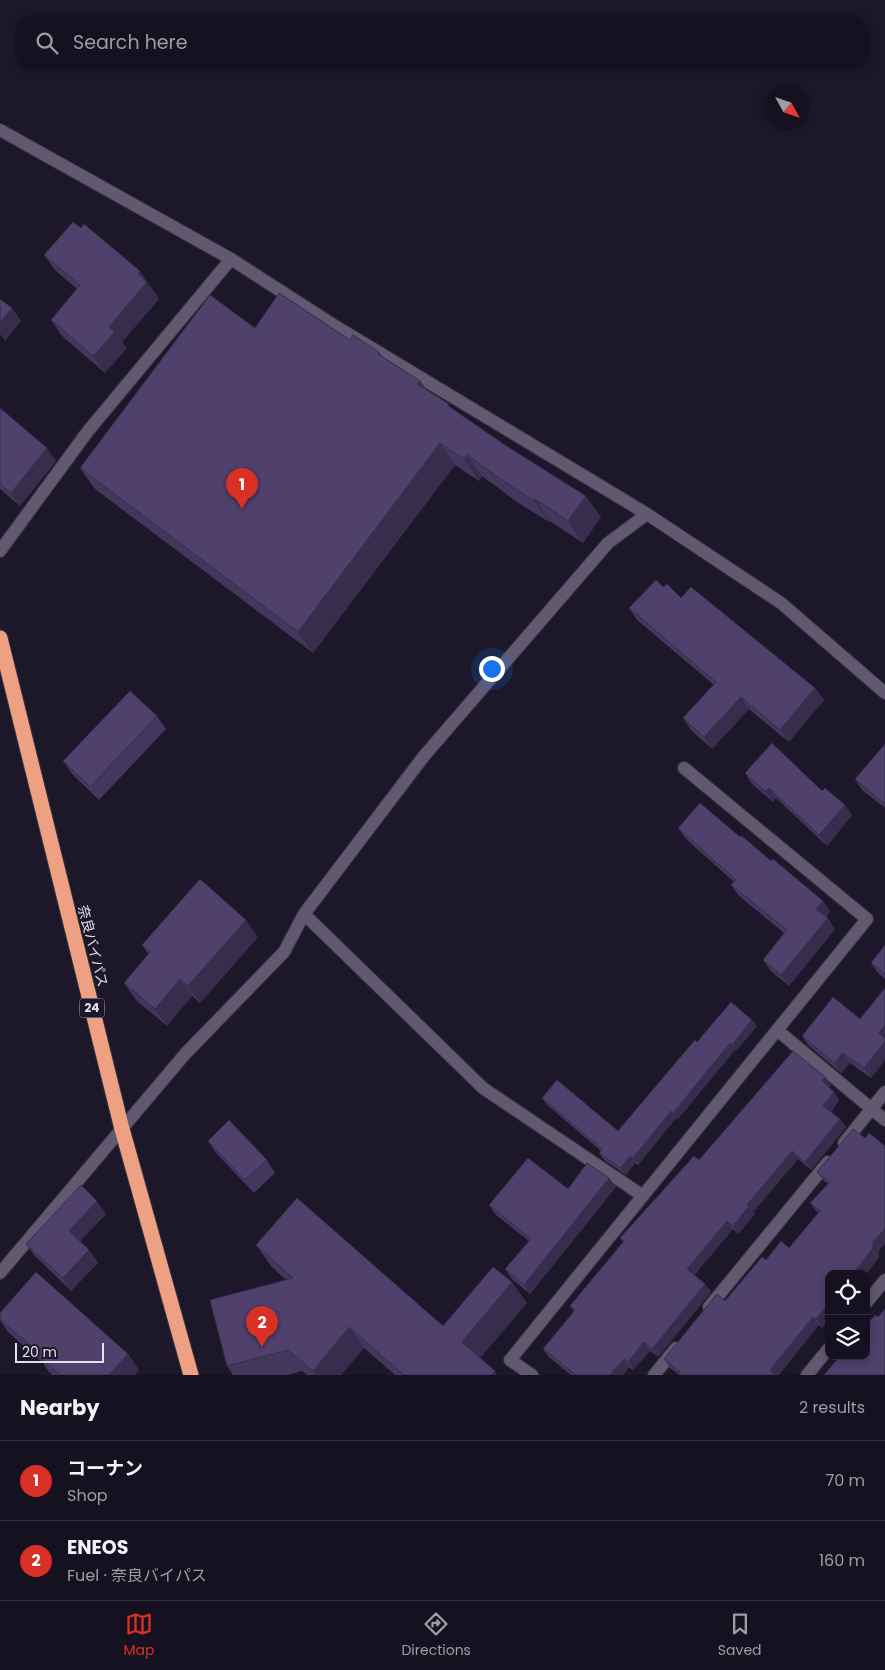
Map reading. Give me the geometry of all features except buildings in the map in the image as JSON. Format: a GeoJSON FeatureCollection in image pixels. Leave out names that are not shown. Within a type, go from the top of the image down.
{"type":"FeatureCollection","features":[{"type":"Feature","properties":{"kind":"highway","name":"奈良バイパス"},"geometry":{"type":"LineString","coordinates":[[0,638],[122,1129],[191,1375]]}},
{"type":"Feature","properties":{"kind":"street"},"geometry":{"type":"LineString","coordinates":[[0,130],[231,259],[335,326],[647,514],[781,602],[885,693]]}},
{"type":"Feature","properties":{"kind":"street"},"geometry":{"type":"LineString","coordinates":[[0,551],[88,431],[231,259]]}},
{"type":"Feature","properties":{"kind":"street"},"geometry":{"type":"LineString","coordinates":[[0,1273],[185,1054],[284,952],[304,914],[424,756],[608,543],[647,514]]}},
{"type":"Feature","properties":{"kind":"street"},"geometry":{"type":"LineString","coordinates":[[532,1375],[510,1360],[867,919],[684,768]]}},
{"type":"Feature","properties":{"kind":"street"},"geometry":{"type":"LineString","coordinates":[[304,914],[483,1088],[643,1196]]}},
{"type":"Feature","properties":{"kind":"street"},"geometry":{"type":"LineString","coordinates":[[777,1030],[885,1120]]}},
{"type":"Feature","properties":{"kind":"street"},"geometry":{"type":"LineString","coordinates":[[704,1314],[885,1092]]}},
{"type":"Feature","properties":{"kind":"street"},"geometry":{"type":"LineString","coordinates":[[870,1298],[885,1280]]}},
{"type":"Feature","properties":{"kind":"street"},"geometry":{"type":"LineString","coordinates":[[654,1375],[685,1337]]}},
{"type":"Feature","properties":{"kind":"street"},"geometry":{"type":"LineString","coordinates":[[807,1375],[825,1353]]}},
{"type":"Feature","properties":{"kind":"place","name":"コーナン"},"geometry":{"type":"Point","coordinates":[242,509]}},
{"type":"Feature","properties":{"kind":"place","name":"ENEOS"},"geometry":{"type":"Point","coordinates":[262,1347]}}]}
